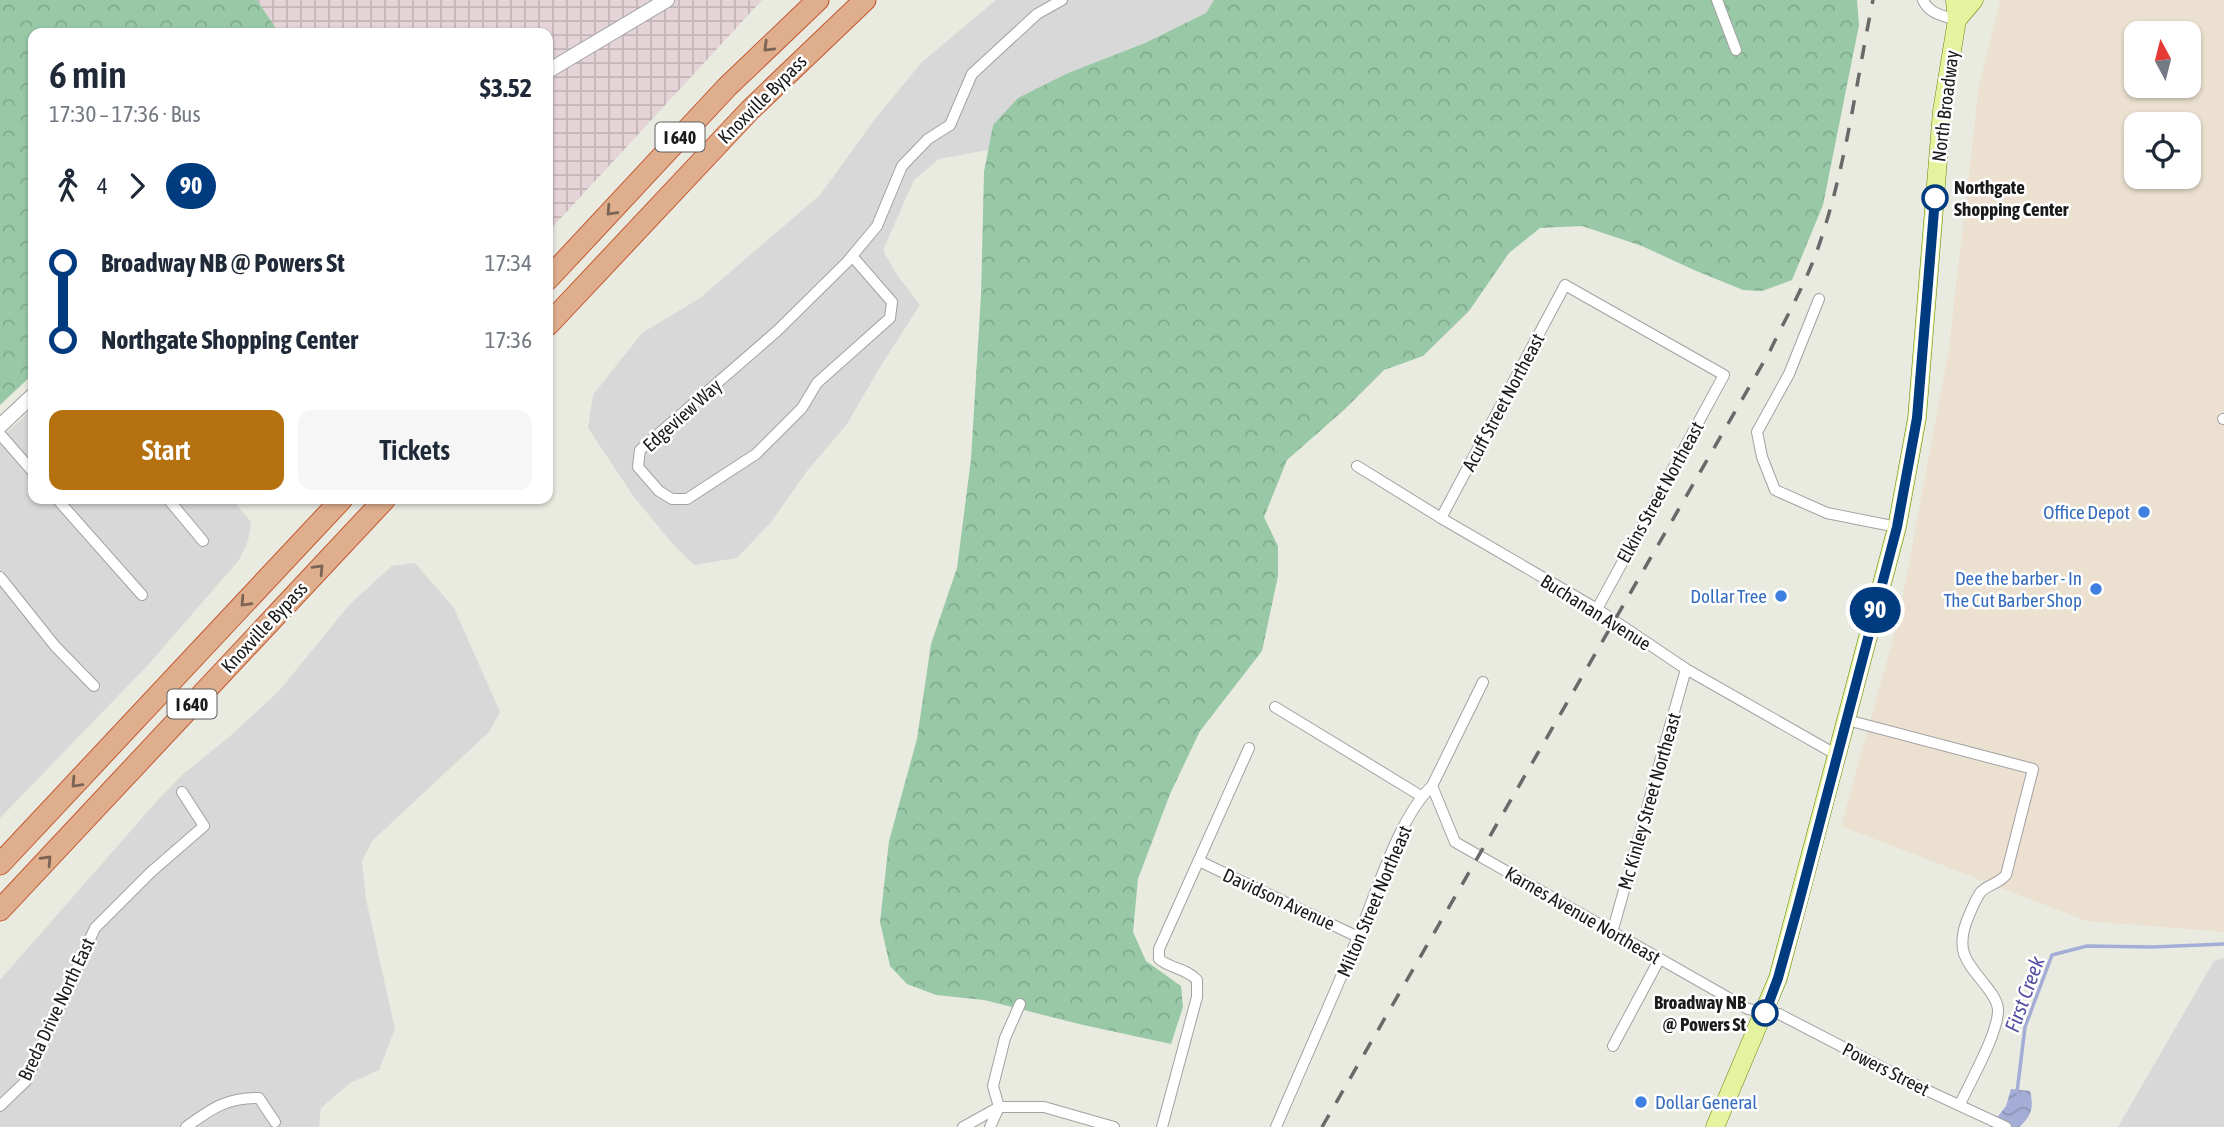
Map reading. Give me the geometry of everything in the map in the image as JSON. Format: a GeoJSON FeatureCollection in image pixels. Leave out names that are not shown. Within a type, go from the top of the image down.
{"type":"FeatureCollection","features":[{"type":"Feature","properties":{"kind":"highway"},"geometry":{"type":"LineString","coordinates":[[798,19],[811,0]]}},
{"type":"Feature","properties":{"kind":"highway","name":"Knoxville Bypass"},"geometry":{"type":"LineString","coordinates":[[553,274],[727,88],[818,0]]}},
{"type":"Feature","properties":{"kind":"highway","name":"Knoxville Bypass"},"geometry":{"type":"LineString","coordinates":[[553,320],[750,110],[865,0]]}},
{"type":"Feature","properties":{"kind":"highway","name":"Knoxville Bypass"},"geometry":{"type":"LineString","coordinates":[[0,864],[337,504]]}},
{"type":"Feature","properties":{"kind":"highway","name":"Knoxville Bypass"},"geometry":{"type":"LineString","coordinates":[[0,910],[380,504]]}},
{"type":"Feature","properties":{"kind":"main road","name":"North Broadway"},"geometry":{"type":"LineString","coordinates":[[1715,1127],[1778,978],[1897,527],[1917,418],[1942,111],[1957,20],[1955,0]]}},
{"type":"Feature","properties":{"kind":"main road"},"geometry":{"type":"LineString","coordinates":[[1957,20],[1974,0]]}},
{"type":"Feature","properties":{"kind":"street"},"geometry":{"type":"LineString","coordinates":[[553,68],[667,0]]}},
{"type":"Feature","properties":{"kind":"street","name":"Edgeview Way"},"geometry":{"type":"LineString","coordinates":[[852,256],[892,302],[890,318],[817,383],[802,408],[756,454],[687,499],[672,499],[659,491],[638,467],[640,450],[777,331],[852,256],[877,226],[902,166],[928,139],[950,125],[972,74],[1037,14],[1062,0]]}},
{"type":"Feature","properties":{"kind":"street"},"geometry":{"type":"LineString","coordinates":[[1717,0],[1736,50]]}},
{"type":"Feature","properties":{"kind":"street"},"geometry":{"type":"LineString","coordinates":[[1923,0],[1931,12],[1957,20]]}},
{"type":"Feature","properties":{"kind":"street","name":"Acuff Street Northeast"},"geometry":{"type":"LineString","coordinates":[[1441,519],[1565,285],[1724,375]]}},
{"type":"Feature","properties":{"kind":"street"},"geometry":{"type":"LineString","coordinates":[[1819,299],[1789,374],[1757,432],[1762,457],[1775,489],[1827,513],[1897,527]]}},
{"type":"Feature","properties":{"kind":"street","name":"Elkins Street Northeast"},"geometry":{"type":"LineString","coordinates":[[1597,609],[1724,375]]}},
{"type":"Feature","properties":{"kind":"street"},"geometry":{"type":"LineString","coordinates":[[0,426],[28,400]]}},
{"type":"Feature","properties":{"kind":"street"},"geometry":{"type":"LineString","coordinates":[[0,434],[28,466]]}},
{"type":"Feature","properties":{"kind":"street","name":"Buchanan Avenue"},"geometry":{"type":"LineString","coordinates":[[1357,466],[1441,519],[1597,609],[1686,670],[1837,755]]}},
{"type":"Feature","properties":{"kind":"street"},"geometry":{"type":"LineString","coordinates":[[61,504],[142,595]]}},
{"type":"Feature","properties":{"kind":"street"},"geometry":{"type":"LineString","coordinates":[[172,504],[204,541]]}},
{"type":"Feature","properties":{"kind":"street"},"geometry":{"type":"LineString","coordinates":[[0,577],[55,646],[94,686]]}},
{"type":"Feature","properties":{"kind":"street","name":"Mc Kinley Street Northeast"},"geometry":{"type":"LineString","coordinates":[[1612,933],[1686,670]]}},
{"type":"Feature","properties":{"kind":"street","name":"Milton Street Northeast"},"geometry":{"type":"LineString","coordinates":[[1276,1127],[1393,850],[1421,796],[1432,786],[1483,682]]}},
{"type":"Feature","properties":{"kind":"street"},"geometry":{"type":"LineString","coordinates":[[1275,707],[1421,796]]}},
{"type":"Feature","properties":{"kind":"street"},"geometry":{"type":"LineString","coordinates":[[1847,720],[2033,769],[2006,875],[1999,883],[1983,890],[1979,895],[1961,938],[1965,957],[1992,993],[1998,1007],[1996,1025],[1959,1104]]}},
{"type":"Feature","properties":{"kind":"street"},"geometry":{"type":"LineString","coordinates":[[1162,1127],[1197,998],[1197,979],[1189,972],[1168,966],[1159,959],[1159,949],[1249,748]]}},
{"type":"Feature","properties":{"kind":"street","name":"Karnes Avenue Northeast"},"geometry":{"type":"LineString","coordinates":[[1432,786],[1455,842],[1659,960],[1748,1009],[1765,1013]]}},
{"type":"Feature","properties":{"kind":"street","name":"Breda Drive North East"},"geometry":{"type":"LineString","coordinates":[[0,1106],[26,1081],[95,928],[151,872],[204,826],[182,792]]}},
{"type":"Feature","properties":{"kind":"street","name":"Davidson Avenue"},"geometry":{"type":"LineString","coordinates":[[1199,861],[1358,937]]}},
{"type":"Feature","properties":{"kind":"street"},"geometry":{"type":"LineString","coordinates":[[1613,1045],[1659,960]]}},
{"type":"Feature","properties":{"kind":"street"},"geometry":{"type":"LineString","coordinates":[[990,1127],[999,1107],[993,1086],[1005,1038],[1020,1004]]}},
{"type":"Feature","properties":{"kind":"street","name":"Powers Street"},"geometry":{"type":"LineString","coordinates":[[1765,1013],[1779,1014],[1924,1089],[2006,1127]]}},
{"type":"Feature","properties":{"kind":"street"},"geometry":{"type":"LineString","coordinates":[[186,1127],[211,1109],[240,1097],[259,1098],[275,1122]]}},
{"type":"Feature","properties":{"kind":"street"},"geometry":{"type":"LineString","coordinates":[[963,1127],[999,1107],[1044,1107],[1114,1127]]}},
{"type":"Feature","properties":{"kind":"shaded area"},"geometry":{"type":"Polygon","coordinates":[[[257,0],[762,0],[553,227],[553,28],[276,28],[257,0]]]}},
{"type":"Feature","properties":{"kind":"shaded area"},"geometry":{"type":"Polygon","coordinates":[[[996,0],[1214,0],[1206,13],[1145,43],[1068,73],[993,125],[988,150],[939,159],[914,180],[883,250],[895,272],[920,305],[847,424],[807,471],[771,522],[737,558],[694,565],[634,497],[588,428],[593,395],[642,333],[700,298],[820,195],[875,119],[922,62],[996,0]]]}},
{"type":"Feature","properties":{"kind":"shaded area"},"geometry":{"type":"Polygon","coordinates":[[[2000,0],[2224,0],[2224,932],[2086,921],[1841,826],[1899,617],[1949,348],[1979,85],[2000,0]]]}},
{"type":"Feature","properties":{"kind":"shaded area"},"geometry":{"type":"Polygon","coordinates":[[[28,413],[28,504],[236,504],[251,522],[248,541],[239,560],[148,665],[0,818],[0,439],[28,413]]]}},
{"type":"Feature","properties":{"kind":"shaded area"},"geometry":{"type":"Polygon","coordinates":[[[415,563],[454,608],[500,712],[489,732],[372,841],[362,861],[366,899],[395,1029],[379,1070],[350,1083],[321,1108],[319,1127],[0,1127],[0,980],[182,775],[279,691],[349,605],[392,566],[415,563]]]}},
{"type":"Feature","properties":{"kind":"shaded area"},"geometry":{"type":"Polygon","coordinates":[[[2224,958],[2224,1127],[2118,1127],[2214,961],[2224,958]]]}},
{"type":"Feature","properties":{"kind":"green space"},"geometry":{"type":"Polygon","coordinates":[[[0,0],[257,0],[276,28],[28,28],[28,379],[0,405],[0,0]]]}},
{"type":"Feature","properties":{"kind":"green space"},"geometry":{"type":"Polygon","coordinates":[[[1214,0],[1857,0],[1859,25],[1823,205],[1792,280],[1762,291],[1743,290],[1642,246],[1582,226],[1540,228],[1509,253],[1469,311],[1423,356],[1384,370],[1287,460],[1264,517],[1278,546],[1278,576],[1262,651],[1200,731],[1170,794],[1138,879],[1133,932],[1146,961],[1181,986],[1183,1007],[1171,1044],[984,1000],[936,995],[907,984],[890,966],[880,922],[889,841],[917,739],[931,644],[957,568],[971,459],[981,295],[984,172],[993,125],[1018,98],[1068,73],[1145,43],[1206,13],[1214,0]]]}},
{"type":"Feature","properties":{"kind":"water","name":"First Creek"},"geometry":{"type":"Polygon","coordinates":[[[2011,1089],[2030,1091],[2032,1107],[2027,1119],[2019,1127],[1990,1127],[2006,1106],[2011,1089]]]}},
{"type":"Feature","properties":{"kind":"waterway","name":"First Creek"},"geometry":{"type":"LineString","coordinates":[[2017,1092],[2025,1027],[2052,955],[2087,946],[2224,944]]}},
{"type":"Feature","properties":{"kind":"railway"},"geometry":{"type":"LineString","coordinates":[[1322,1127],[1770,351],[1796,300],[1818,248],[1836,187],[1873,0]]}},
{"type":"Feature","properties":{"kind":"bus line","name":"90"},"geometry":{"type":"LineString","coordinates":[[1765,1013],[1778,978],[1798,906],[1897,527],[1917,418],[1935,198]]}},
{"type":"Feature","properties":{"kind":"place","name":"Northgate Shopping Center"},"geometry":{"type":"Point","coordinates":[1935,198]}},
{"type":"Feature","properties":{"kind":"place","name":"Office Depot"},"geometry":{"type":"Point","coordinates":[2144,512]}},
{"type":"Feature","properties":{"kind":"place","name":"Dee the barber - In The Cut Barber Shop"},"geometry":{"type":"Point","coordinates":[2096,589]}},
{"type":"Feature","properties":{"kind":"place","name":"Dollar Tree"},"geometry":{"type":"Point","coordinates":[1781,596]}},
{"type":"Feature","properties":{"kind":"place","name":"Broadway NB @ Powers St"},"geometry":{"type":"Point","coordinates":[1765,1013]}},
{"type":"Feature","properties":{"kind":"place","name":"Dollar General"},"geometry":{"type":"Point","coordinates":[1641,1102]}}]}
